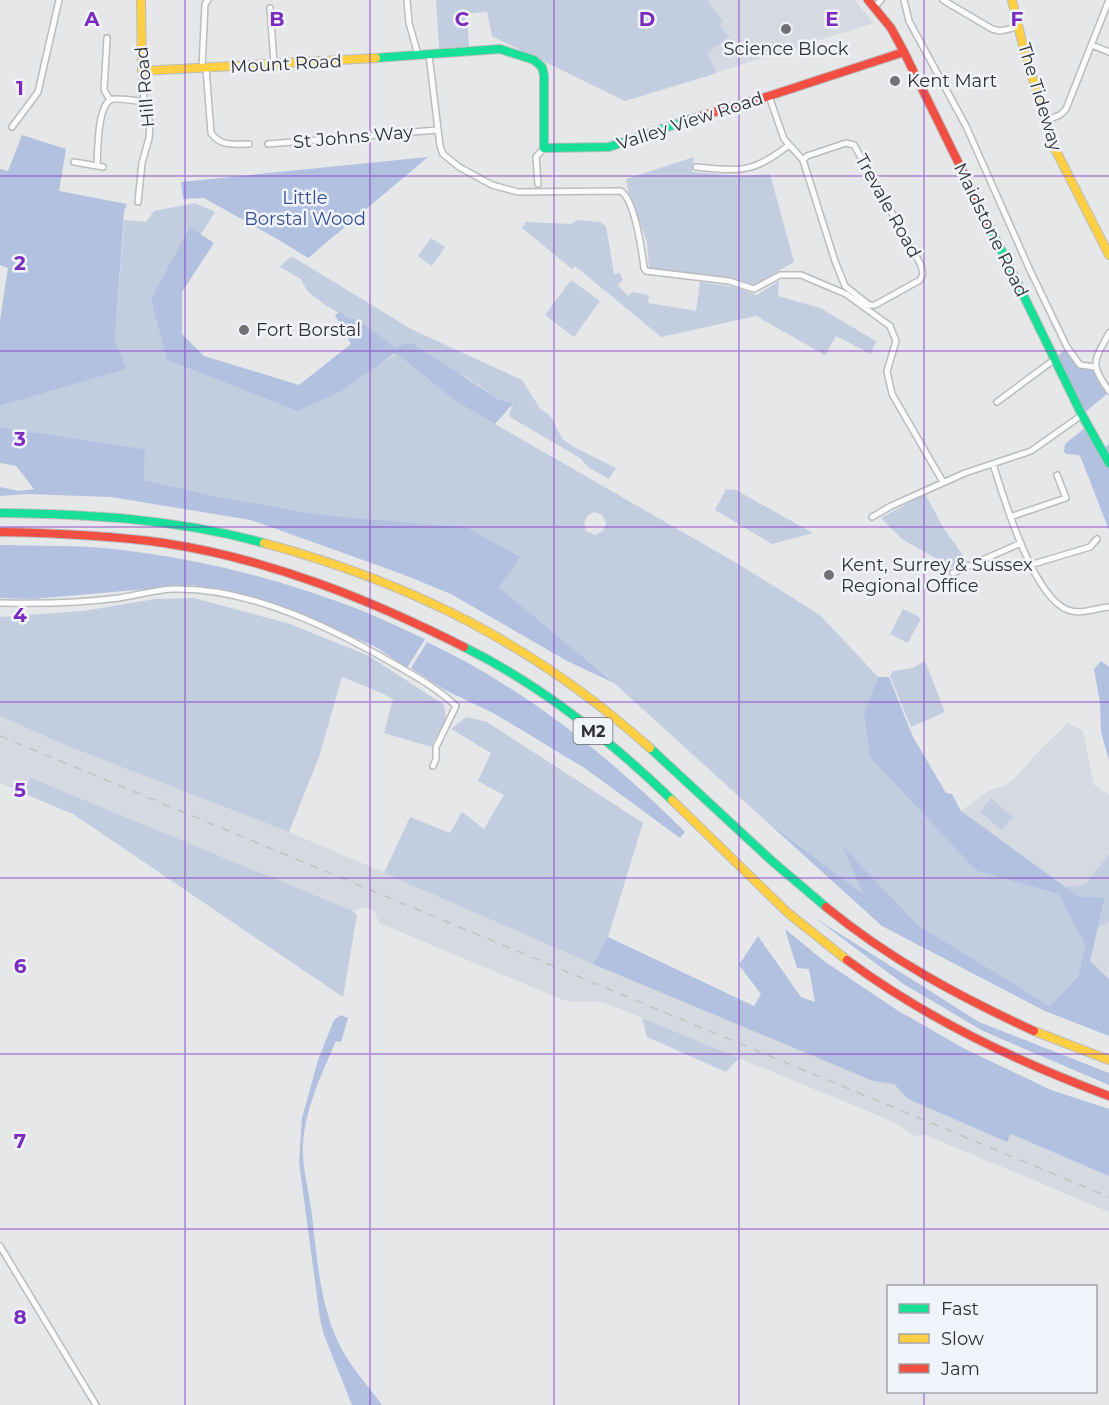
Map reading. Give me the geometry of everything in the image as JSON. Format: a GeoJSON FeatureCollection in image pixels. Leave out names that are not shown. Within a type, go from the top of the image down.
{"type":"FeatureCollection","features":[{"type":"Feature","properties":{"kind":"main road","name":"Hill Road"},"geometry":{"type":"LineString","coordinates":[[141,0],[142,71]]}},
{"type":"Feature","properties":{"kind":"main road","name":"Maidstone Road"},"geometry":{"type":"LineString","coordinates":[[868,0],[891,28],[904,52],[1082,415],[1109,464]]}},
{"type":"Feature","properties":{"kind":"main road","name":"The Tideway"},"geometry":{"type":"LineString","coordinates":[[1012,0],[1045,121],[1057,154],[1109,255]]}},
{"type":"Feature","properties":{"kind":"main road"},"geometry":{"type":"LineString","coordinates":[[429,55],[500,49],[534,60],[542,67],[544,75],[544,148]]}},
{"type":"Feature","properties":{"kind":"main road","name":"Valley View Road"},"geometry":{"type":"LineString","coordinates":[[544,148],[609,147],[696,117],[904,52]]}},
{"type":"Feature","properties":{"kind":"main road","name":"Mount Road"},"geometry":{"type":"LineString","coordinates":[[142,71],[429,55]]}},
{"type":"Feature","properties":{"kind":"main road","name":"M2"},"geometry":{"type":"LineString","coordinates":[[0,513],[110,515],[234,535],[280,546],[338,565],[401,589],[442,608],[524,653],[604,708],[672,766],[795,882],[875,945],[981,1007],[1048,1037],[1109,1060]]}},
{"type":"Feature","properties":{"kind":"main road","name":"M2"},"geometry":{"type":"LineString","coordinates":[[0,532],[52,532],[119,537],[208,551],[289,572],[340,589],[435,631],[508,672],[591,730],[651,780],[788,914],[875,981],[938,1020],[999,1052],[1054,1076],[1109,1096]]}},
{"type":"Feature","properties":{"kind":"street"},"geometry":{"type":"LineString","coordinates":[[12,126],[38,92],[59,0]]}},
{"type":"Feature","properties":{"kind":"street"},"geometry":{"type":"LineString","coordinates":[[208,0],[204,68],[211,133],[216,141],[224,144],[249,144]]}},
{"type":"Feature","properties":{"kind":"street"},"geometry":{"type":"LineString","coordinates":[[407,0],[408,23],[418,55]]}},
{"type":"Feature","properties":{"kind":"street"},"geometry":{"type":"LineString","coordinates":[[874,7],[881,0]]}},
{"type":"Feature","properties":{"kind":"street","name":"Maidstone Road"},"geometry":{"type":"LineString","coordinates":[[904,0],[909,21],[974,142],[1029,268],[1067,347],[1080,364],[1095,367],[1109,391]]}},
{"type":"Feature","properties":{"kind":"street"},"geometry":{"type":"LineString","coordinates":[[943,0],[992,29],[1000,31],[1018,27]]}},
{"type":"Feature","properties":{"kind":"street"},"geometry":{"type":"LineString","coordinates":[[1045,121],[1058,116],[1066,109],[1109,0]]}},
{"type":"Feature","properties":{"kind":"street"},"geometry":{"type":"LineString","coordinates":[[270,8],[274,63]]}},
{"type":"Feature","properties":{"kind":"street"},"geometry":{"type":"LineString","coordinates":[[107,38],[104,90],[110,100]]}},
{"type":"Feature","properties":{"kind":"street"},"geometry":{"type":"LineString","coordinates":[[1092,45],[1109,52]]}},
{"type":"Feature","properties":{"kind":"street"},"geometry":{"type":"LineString","coordinates":[[429,55],[437,130],[444,155],[471,175],[494,186],[519,193],[606,190],[623,192],[629,200],[646,272],[729,281],[754,290],[778,276],[797,275],[856,300],[889,325],[896,343],[887,373],[892,395],[943,482]]}},
{"type":"Feature","properties":{"kind":"street","name":"Hill Road"},"geometry":{"type":"LineString","coordinates":[[138,202],[142,163],[149,138],[150,118],[144,102],[142,71]]}},
{"type":"Feature","properties":{"kind":"street","name":"Trevale Road"},"geometry":{"type":"LineString","coordinates":[[769,96],[777,122],[789,145],[803,160],[845,286],[869,305],[876,305],[920,280],[923,274],[921,265],[854,145],[846,143],[807,156],[803,160]]}},
{"type":"Feature","properties":{"kind":"street"},"geometry":{"type":"LineString","coordinates":[[110,100],[144,102]]}},
{"type":"Feature","properties":{"kind":"street"},"geometry":{"type":"LineString","coordinates":[[74,162],[100,166],[97,141],[104,111],[110,100]]}},
{"type":"Feature","properties":{"kind":"street","name":"St Johns Way"},"geometry":{"type":"LineString","coordinates":[[268,144],[437,130]]}},
{"type":"Feature","properties":{"kind":"street"},"geometry":{"type":"LineString","coordinates":[[696,167],[731,171],[756,167],[775,157],[789,145]]}},
{"type":"Feature","properties":{"kind":"street"},"geometry":{"type":"LineString","coordinates":[[537,184],[536,157],[544,148]]}},
{"type":"Feature","properties":{"kind":"street"},"geometry":{"type":"LineString","coordinates":[[1095,367],[1096,356],[1109,333]]}},
{"type":"Feature","properties":{"kind":"street"},"geometry":{"type":"LineString","coordinates":[[997,402],[1055,359]]}},
{"type":"Feature","properties":{"kind":"street"},"geometry":{"type":"LineString","coordinates":[[872,517],[943,482],[1030,451],[1082,415]]}},
{"type":"Feature","properties":{"kind":"street"},"geometry":{"type":"LineString","coordinates":[[993,464],[1010,517],[1030,565],[1053,599],[1066,609],[1080,612],[1109,607]]}},
{"type":"Feature","properties":{"kind":"street"},"geometry":{"type":"LineString","coordinates":[[1010,517],[1066,498],[1057,475]]}},
{"type":"Feature","properties":{"kind":"street"},"geometry":{"type":"LineString","coordinates":[[1030,565],[1090,546],[1097,539]]}},
{"type":"Feature","properties":{"kind":"street"},"geometry":{"type":"LineString","coordinates":[[952,573],[1021,543]]}},
{"type":"Feature","properties":{"kind":"street"},"geometry":{"type":"LineString","coordinates":[[0,603],[36,604],[119,598],[162,590],[193,590],[233,596],[289,613],[369,649],[433,687],[456,706],[436,747],[436,759],[433,766]]}},
{"type":"Feature","properties":{"kind":"street"},"geometry":{"type":"LineString","coordinates":[[0,1246],[96,1405]]}},
{"type":"Feature","properties":{"kind":"shaded area"},"geometry":{"type":"Polygon","coordinates":[[[436,0],[707,0],[723,21],[720,25],[729,37],[707,53],[717,73],[625,101],[492,36],[487,11],[467,14],[469,46],[439,49],[436,0]]]}},
{"type":"Feature","properties":{"kind":"shaded area"},"geometry":{"type":"Polygon","coordinates":[[[467,0],[854,0],[874,23],[625,101],[492,36],[488,12],[467,14],[467,0]]]}},
{"type":"Feature","properties":{"kind":"shaded area"},"geometry":{"type":"Polygon","coordinates":[[[694,157],[692,172],[743,176],[770,174],[794,262],[754,285],[718,276],[649,269],[647,242],[629,194],[626,179],[694,157]]]}},
{"type":"Feature","properties":{"kind":"shaded area"},"geometry":{"type":"Polygon","coordinates":[[[195,203],[215,212],[201,234],[190,228],[167,360],[297,411],[397,354],[455,401],[740,565],[820,615],[878,677],[864,713],[977,871],[1058,894],[1085,945],[1078,976],[1050,1006],[918,925],[844,849],[864,895],[766,821],[614,683],[499,587],[322,515],[219,497],[144,480],[145,449],[0,427],[0,406],[125,369],[115,339],[124,220],[146,222],[154,211],[195,203]],[[594,512],[587,516],[584,523],[586,531],[595,535],[603,531],[606,523],[602,515],[594,512]]]}},
{"type":"Feature","properties":{"kind":"shaded area"},"geometry":{"type":"Polygon","coordinates":[[[577,220],[600,222],[606,226],[614,274],[620,273],[623,280],[618,285],[628,296],[633,292],[649,295],[648,303],[696,311],[700,282],[734,287],[757,295],[779,281],[778,296],[820,308],[876,341],[871,354],[836,336],[825,355],[756,316],[661,337],[575,266],[572,269],[522,228],[526,222],[571,224],[577,220]]]}},
{"type":"Feature","properties":{"kind":"shaded area"},"geometry":{"type":"Polygon","coordinates":[[[431,238],[445,247],[432,266],[418,256],[431,238]]]}},
{"type":"Feature","properties":{"kind":"shaded area"},"geometry":{"type":"Polygon","coordinates":[[[293,257],[411,329],[522,380],[541,410],[552,419],[564,440],[616,468],[609,479],[589,468],[580,458],[510,417],[513,404],[500,400],[466,377],[396,349],[358,320],[348,318],[325,305],[307,291],[301,279],[280,267],[293,257]]]}},
{"type":"Feature","properties":{"kind":"shaded area"},"geometry":{"type":"Polygon","coordinates":[[[571,280],[600,301],[574,337],[545,315],[571,280]]]}},
{"type":"Feature","properties":{"kind":"shaded area"},"geometry":{"type":"Polygon","coordinates":[[[726,489],[736,490],[813,533],[772,544],[715,510],[726,489]]]}},
{"type":"Feature","properties":{"kind":"shaded area"},"geometry":{"type":"Polygon","coordinates":[[[925,494],[944,529],[968,562],[954,569],[902,539],[881,518],[925,494]]]}},
{"type":"Feature","properties":{"kind":"shaded area"},"geometry":{"type":"Polygon","coordinates":[[[194,598],[290,624],[369,656],[444,705],[446,718],[431,747],[384,733],[393,699],[342,677],[319,757],[289,832],[65,745],[0,716],[0,617],[83,611],[155,599],[194,598]]]}},
{"type":"Feature","properties":{"kind":"shaded area"},"geometry":{"type":"Polygon","coordinates":[[[903,609],[921,618],[908,643],[890,634],[903,609]]]}},
{"type":"Feature","properties":{"kind":"shaded area"},"geometry":{"type":"Polygon","coordinates":[[[925,661],[945,712],[911,727],[890,676],[893,671],[912,668],[925,661]]]}},
{"type":"Feature","properties":{"kind":"shaded area"},"geometry":{"type":"Polygon","coordinates":[[[0,716],[65,745],[289,832],[873,1081],[894,1084],[908,1099],[1007,1141],[1011,1134],[1109,1176],[1109,1212],[926,1135],[915,1136],[894,1122],[603,1002],[566,1001],[379,923],[374,911],[365,907],[353,911],[31,778],[23,793],[0,783],[0,716]]]}},
{"type":"Feature","properties":{"kind":"shaded area"},"geometry":{"type":"Polygon","coordinates":[[[466,717],[487,722],[643,823],[608,937],[593,964],[384,873],[410,817],[450,833],[462,812],[484,829],[504,795],[478,781],[491,753],[451,729],[466,717]]]}},
{"type":"Feature","properties":{"kind":"shaded area"},"geometry":{"type":"Polygon","coordinates":[[[1068,723],[1083,731],[1094,785],[1109,795],[1109,854],[1085,884],[1065,887],[961,811],[990,790],[1002,787],[1014,779],[1068,723]]]}},
{"type":"Feature","properties":{"kind":"shaded area"},"geometry":{"type":"Polygon","coordinates":[[[31,778],[353,911],[357,915],[343,997],[73,814],[23,793],[31,778]]]}},
{"type":"Feature","properties":{"kind":"shaded area"},"geometry":{"type":"Polygon","coordinates":[[[991,798],[1013,817],[1002,830],[980,812],[991,798]]]}},
{"type":"Feature","properties":{"kind":"shaded area"},"geometry":{"type":"Polygon","coordinates":[[[1109,854],[1109,921],[1098,928],[1105,898],[1078,896],[1065,887],[1085,884],[1109,854]]]}},
{"type":"Feature","properties":{"kind":"shaded area"},"geometry":{"type":"Polygon","coordinates":[[[1109,920],[1109,979],[1090,961],[1098,928],[1109,920]]]}},
{"type":"Feature","properties":{"kind":"shaded area"},"geometry":{"type":"Polygon","coordinates":[[[642,1018],[739,1058],[726,1072],[647,1037],[642,1018]]]}},
{"type":"Feature","properties":{"kind":"green space"},"geometry":{"type":"Polygon","coordinates":[[[22,135],[66,149],[59,191],[127,204],[124,212],[115,339],[126,369],[0,406],[0,320],[8,268],[0,265],[0,169],[8,171],[22,135]]]}},
{"type":"Feature","properties":{"kind":"green space","name":"Little Borstal Wood"},"geometry":{"type":"Polygon","coordinates":[[[428,157],[308,258],[204,198],[183,199],[181,182],[428,157]]]}},
{"type":"Feature","properties":{"kind":"green space"},"geometry":{"type":"Polygon","coordinates":[[[190,227],[214,243],[182,292],[182,334],[204,356],[299,385],[351,344],[335,315],[340,312],[348,318],[358,320],[396,348],[411,343],[500,400],[513,404],[495,424],[455,401],[397,354],[340,392],[297,411],[167,360],[151,299],[190,227]]]}},
{"type":"Feature","properties":{"kind":"green space"},"geometry":{"type":"Polygon","coordinates":[[[1067,347],[1076,362],[1095,367],[1109,392],[1082,415],[1055,359],[1067,347]]]}},
{"type":"Feature","properties":{"kind":"green space"},"geometry":{"type":"Polygon","coordinates":[[[0,427],[145,449],[144,480],[219,497],[322,515],[468,528],[520,557],[499,587],[614,683],[567,661],[451,594],[251,520],[111,497],[26,494],[0,496],[0,487],[19,491],[34,489],[16,466],[0,463],[0,427]]]}},
{"type":"Feature","properties":{"kind":"green space"},"geometry":{"type":"Polygon","coordinates":[[[1085,428],[1102,449],[1109,444],[1109,530],[1081,458],[1079,455],[1064,452],[1065,444],[1085,428]]]}},
{"type":"Feature","properties":{"kind":"green space"},"geometry":{"type":"Polygon","coordinates":[[[0,545],[100,548],[204,563],[292,586],[369,613],[425,639],[407,668],[376,647],[280,606],[193,585],[33,599],[0,598],[0,545]]]}},
{"type":"Feature","properties":{"kind":"green space"},"geometry":{"type":"Polygon","coordinates":[[[427,642],[497,680],[564,726],[627,777],[685,832],[680,838],[586,769],[495,714],[445,690],[411,668],[427,642]]]}},
{"type":"Feature","properties":{"kind":"green space"},"geometry":{"type":"Polygon","coordinates":[[[1101,661],[1109,667],[1109,760],[1101,732],[1100,703],[1094,669],[1101,661]]]}},
{"type":"Feature","properties":{"kind":"green space"},"geometry":{"type":"Polygon","coordinates":[[[878,677],[889,677],[913,737],[946,793],[952,794],[961,811],[1078,896],[1105,898],[1090,961],[1109,979],[1109,1036],[1045,1011],[882,926],[766,821],[863,894],[843,847],[918,925],[1050,1006],[1078,976],[1085,945],[1058,894],[977,871],[870,757],[864,713],[878,677]]]}},
{"type":"Feature","properties":{"kind":"green space"},"geometry":{"type":"Polygon","coordinates":[[[815,918],[979,1022],[1109,1073],[1109,1085],[983,1031],[902,983],[815,918]]]}},
{"type":"Feature","properties":{"kind":"green space"},"geometry":{"type":"Polygon","coordinates":[[[785,929],[824,961],[897,1010],[965,1049],[1051,1090],[1109,1109],[1109,1176],[1011,1134],[1007,1142],[908,1099],[894,1084],[873,1081],[593,964],[608,937],[754,1006],[761,994],[739,965],[758,936],[801,997],[815,1002],[809,969],[797,968],[785,929]]]}},
{"type":"Feature","properties":{"kind":"green space"},"geometry":{"type":"Polygon","coordinates":[[[341,1015],[348,1018],[341,1042],[336,1041],[311,1105],[304,1132],[303,1161],[327,1313],[344,1354],[382,1405],[352,1405],[324,1335],[299,1162],[302,1118],[318,1060],[334,1020],[341,1015]]]}},
{"type":"Feature","properties":{"kind":"railway"},"geometry":{"type":"LineString","coordinates":[[0,736],[1109,1197]]}},
{"type":"Feature","properties":{"kind":"traffic: fast"},"geometry":{"type":"LineString","coordinates":[[376,58],[500,49],[534,60],[542,67],[544,75],[544,148],[609,147],[691,119]]}},
{"type":"Feature","properties":{"kind":"traffic: fast"},"geometry":{"type":"LineString","coordinates":[[989,225],[1082,415],[1109,463]]}},
{"type":"Feature","properties":{"kind":"traffic: fast"},"geometry":{"type":"LineString","coordinates":[[0,513],[133,519],[199,528],[264,543]]}},
{"type":"Feature","properties":{"kind":"traffic: fast"},"geometry":{"type":"LineString","coordinates":[[464,647],[493,662],[574,716],[625,757],[672,800]]}},
{"type":"Feature","properties":{"kind":"traffic: fast"},"geometry":{"type":"LineString","coordinates":[[650,748],[772,861],[826,907]]}},
{"type":"Feature","properties":{"kind":"traffic: slow"},"geometry":{"type":"LineString","coordinates":[[141,0],[142,71],[376,58]]}},
{"type":"Feature","properties":{"kind":"traffic: slow"},"geometry":{"type":"LineString","coordinates":[[1012,0],[1024,50],[1053,145],[1109,255]]}},
{"type":"Feature","properties":{"kind":"traffic: slow"},"geometry":{"type":"LineString","coordinates":[[264,543],[371,577],[469,622],[516,648],[562,678],[650,748]]}},
{"type":"Feature","properties":{"kind":"traffic: slow"},"geometry":{"type":"LineString","coordinates":[[672,800],[788,913],[847,960]]}},
{"type":"Feature","properties":{"kind":"traffic: slow"},"geometry":{"type":"LineString","coordinates":[[1034,1031],[1109,1060]]}},
{"type":"Feature","properties":{"kind":"traffic: jam"},"geometry":{"type":"LineString","coordinates":[[868,0],[891,28],[904,52],[989,225]]}},
{"type":"Feature","properties":{"kind":"traffic: jam"},"geometry":{"type":"LineString","coordinates":[[691,119],[904,52]]}},
{"type":"Feature","properties":{"kind":"traffic: jam"},"geometry":{"type":"LineString","coordinates":[[0,532],[143,540],[242,559],[355,597],[464,647]]}},
{"type":"Feature","properties":{"kind":"traffic: jam"},"geometry":{"type":"LineString","coordinates":[[826,907],[875,944],[926,976],[1034,1031]]}},
{"type":"Feature","properties":{"kind":"traffic: jam"},"geometry":{"type":"LineString","coordinates":[[847,960],[909,1001],[973,1037],[1109,1096]]}},
{"type":"Feature","properties":{"kind":"place","name":"Science Block"},"geometry":{"type":"Point","coordinates":[786,29]}},
{"type":"Feature","properties":{"kind":"place","name":"Kent Mart"},"geometry":{"type":"Point","coordinates":[895,81]}},
{"type":"Feature","properties":{"kind":"place","name":"Fort Borstal"},"geometry":{"type":"Point","coordinates":[244,330]}},
{"type":"Feature","properties":{"kind":"place","name":"Kent, Surrey & Sussex Regional Office"},"geometry":{"type":"Point","coordinates":[829,575]}}]}
